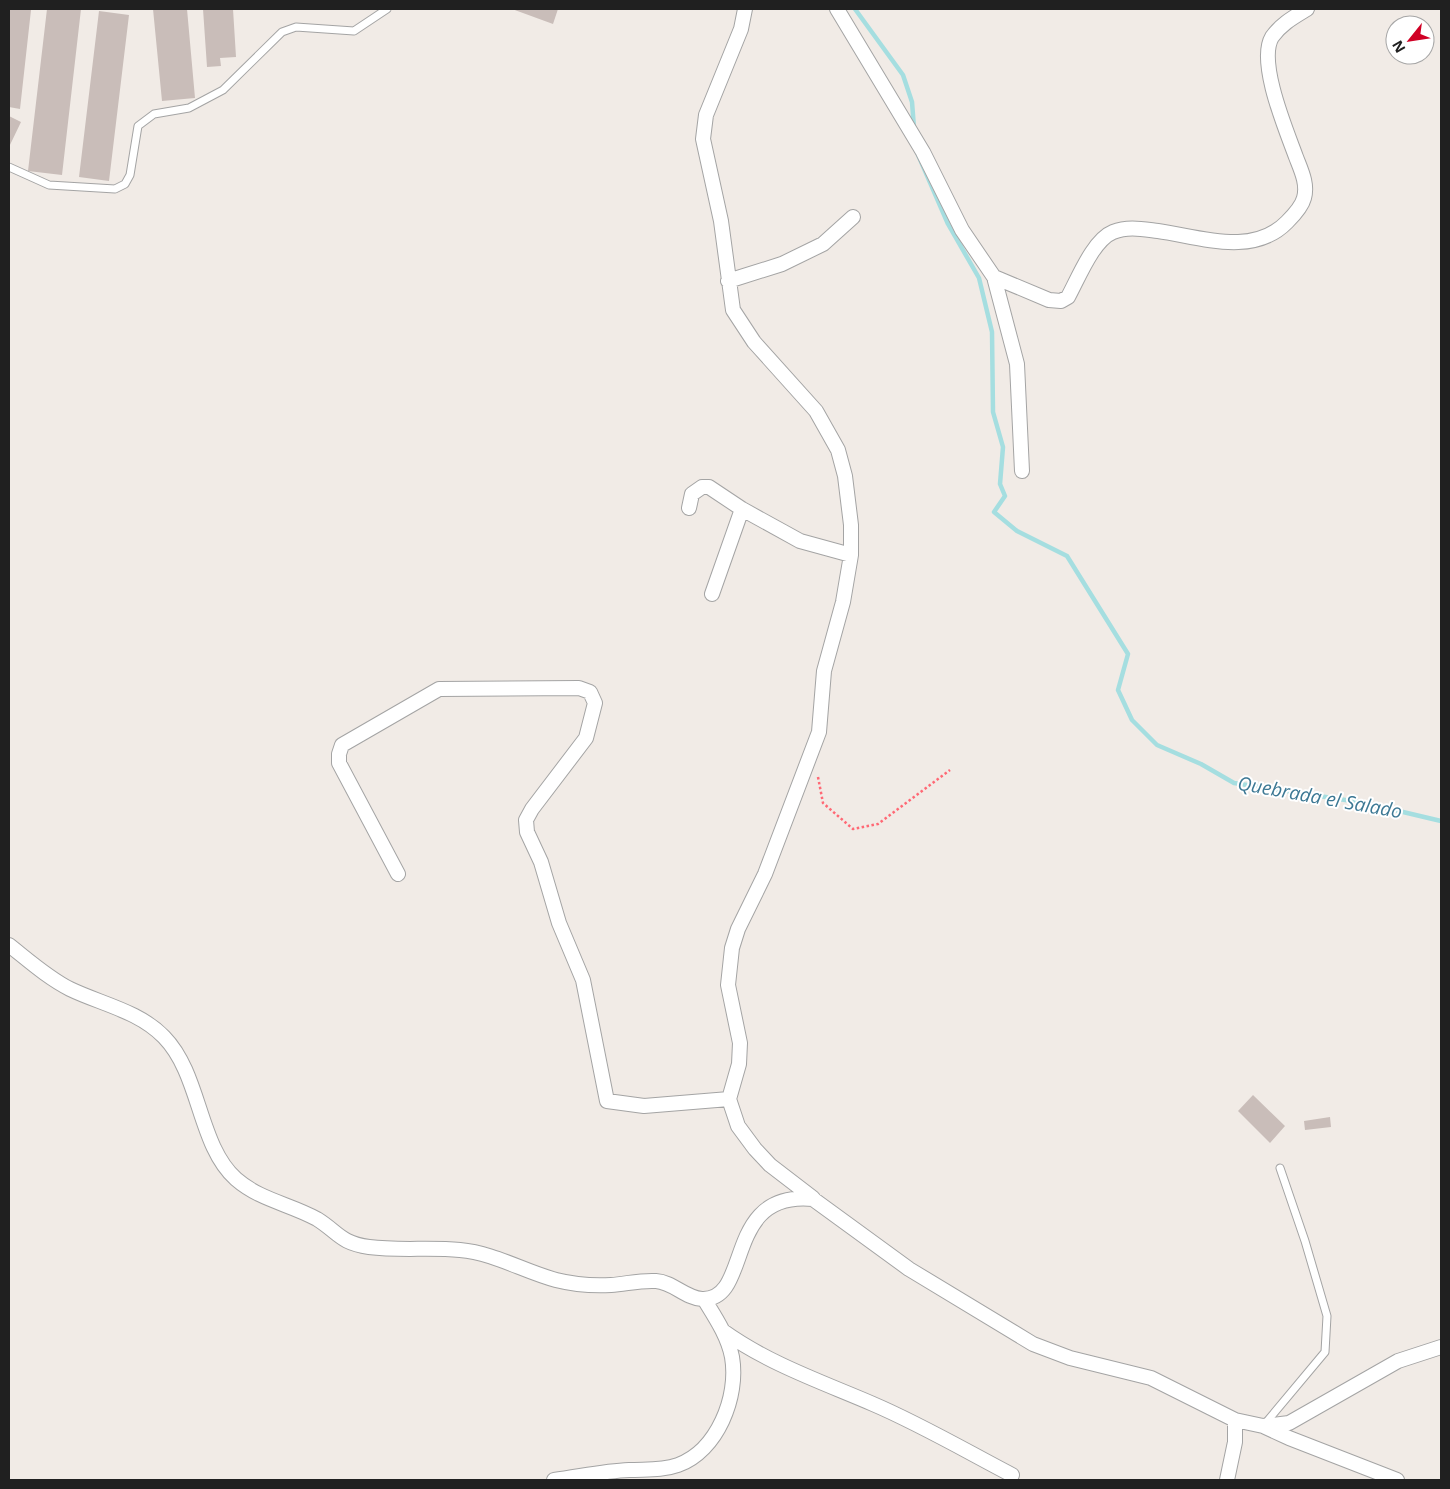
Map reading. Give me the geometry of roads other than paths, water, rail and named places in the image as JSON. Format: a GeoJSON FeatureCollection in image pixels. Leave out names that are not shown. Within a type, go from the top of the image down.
{"type":"FeatureCollection","features":[{"type":"Feature","properties":{"kind":"street"},"geometry":{"type":"LineString","coordinates":[[745,9],[741,29],[706,115],[703,139],[720,221],[733,310],[754,342],[816,411],[838,450],[845,476],[851,554],[843,602],[824,671],[819,732],[765,874],[738,929],[732,948],[728,985],[740,1043],[739,1064],[729,1099],[738,1126],[770,1165],[813,1199],[909,1268],[1032,1344],[1070,1358],[1151,1378],[1235,1420],[1263,1426],[1397,1480]]}},
{"type":"Feature","properties":{"kind":"street"},"geometry":{"type":"LineString","coordinates":[[837,9],[923,152],[962,230],[994,277],[1017,364],[1022,471]]}},
{"type":"Feature","properties":{"kind":"street"},"geometry":{"type":"LineString","coordinates":[[994,277],[1049,300],[1061,301],[1068,296],[1098,244],[1111,232],[1131,227],[1242,244],[1263,240],[1280,230],[1293,216],[1304,198],[1305,181],[1276,104],[1268,58],[1272,39],[1284,23],[1307,9]]}},
{"type":"Feature","properties":{"kind":"street"},"geometry":{"type":"LineString","coordinates":[[728,281],[782,264],[823,244],[853,217]]}},
{"type":"Feature","properties":{"kind":"street"},"geometry":{"type":"LineString","coordinates":[[689,508],[692,494],[702,487],[709,487],[742,509],[800,541],[851,554]]}},
{"type":"Feature","properties":{"kind":"street"},"geometry":{"type":"LineString","coordinates":[[712,594],[742,509]]}},
{"type":"Feature","properties":{"kind":"street"},"geometry":{"type":"LineString","coordinates":[[398,874],[339,763],[338,754],[342,745],[439,688],[579,688],[590,692],[595,703],[586,738],[532,810],[526,820],[526,832],[541,862],[558,923],[583,980],[606,1101],[644,1106],[729,1099]]}},
{"type":"Feature","properties":{"kind":"street"},"geometry":{"type":"LineString","coordinates":[[9,945],[49,976],[70,989],[100,1000],[146,1022],[163,1036],[183,1064],[201,1116],[223,1162],[235,1178],[259,1196],[316,1219],[345,1241],[368,1246],[460,1250],[500,1258],[554,1279],[572,1283],[608,1285],[659,1281],[692,1296],[704,1299],[716,1295],[732,1279],[738,1253],[750,1226],[766,1211],[781,1201],[794,1197],[813,1199]]}},
{"type":"Feature","properties":{"kind":"street"},"geometry":{"type":"LineString","coordinates":[[554,1480],[628,1470],[657,1470],[679,1465],[698,1455],[724,1420],[733,1377],[732,1357],[723,1331],[704,1299]]}},
{"type":"Feature","properties":{"kind":"street"},"geometry":{"type":"LineString","coordinates":[[723,1331],[738,1342],[812,1380],[874,1404],[1012,1475]]}},
{"type":"Feature","properties":{"kind":"street"},"geometry":{"type":"LineString","coordinates":[[1263,1426],[1289,1423],[1398,1361],[1441,1347]]}},
{"type":"Feature","properties":{"kind":"street"},"geometry":{"type":"LineString","coordinates":[[1227,1480],[1235,1442],[1235,1420]]}},
{"type":"Feature","properties":{"kind":"lane"},"geometry":{"type":"LineString","coordinates":[[9,167],[49,185],[115,189],[125,184],[130,175],[138,126],[154,114],[189,108],[223,90],[282,32],[296,27],[354,31],[387,9]]}},
{"type":"Feature","properties":{"kind":"lane"},"geometry":{"type":"LineString","coordinates":[[1263,1426],[1325,1352],[1327,1316],[1305,1241],[1280,1168]]}},
{"type":"Feature","properties":{"kind":"waterway","name":"Quebrada el Salado"},"geometry":{"type":"LineString","coordinates":[[855,9],[903,75],[912,102],[914,128]]}},
{"type":"Feature","properties":{"kind":"waterway","name":"Quebrada el Salado"},"geometry":{"type":"LineString","coordinates":[[916,150],[948,224],[979,278],[992,332],[993,412],[1003,447],[1000,484],[1005,496],[994,512],[1017,531],[1067,556],[1128,654],[1118,690],[1132,720],[1157,745],[1201,764],[1234,783],[1365,803],[1441,821]]}}]}
